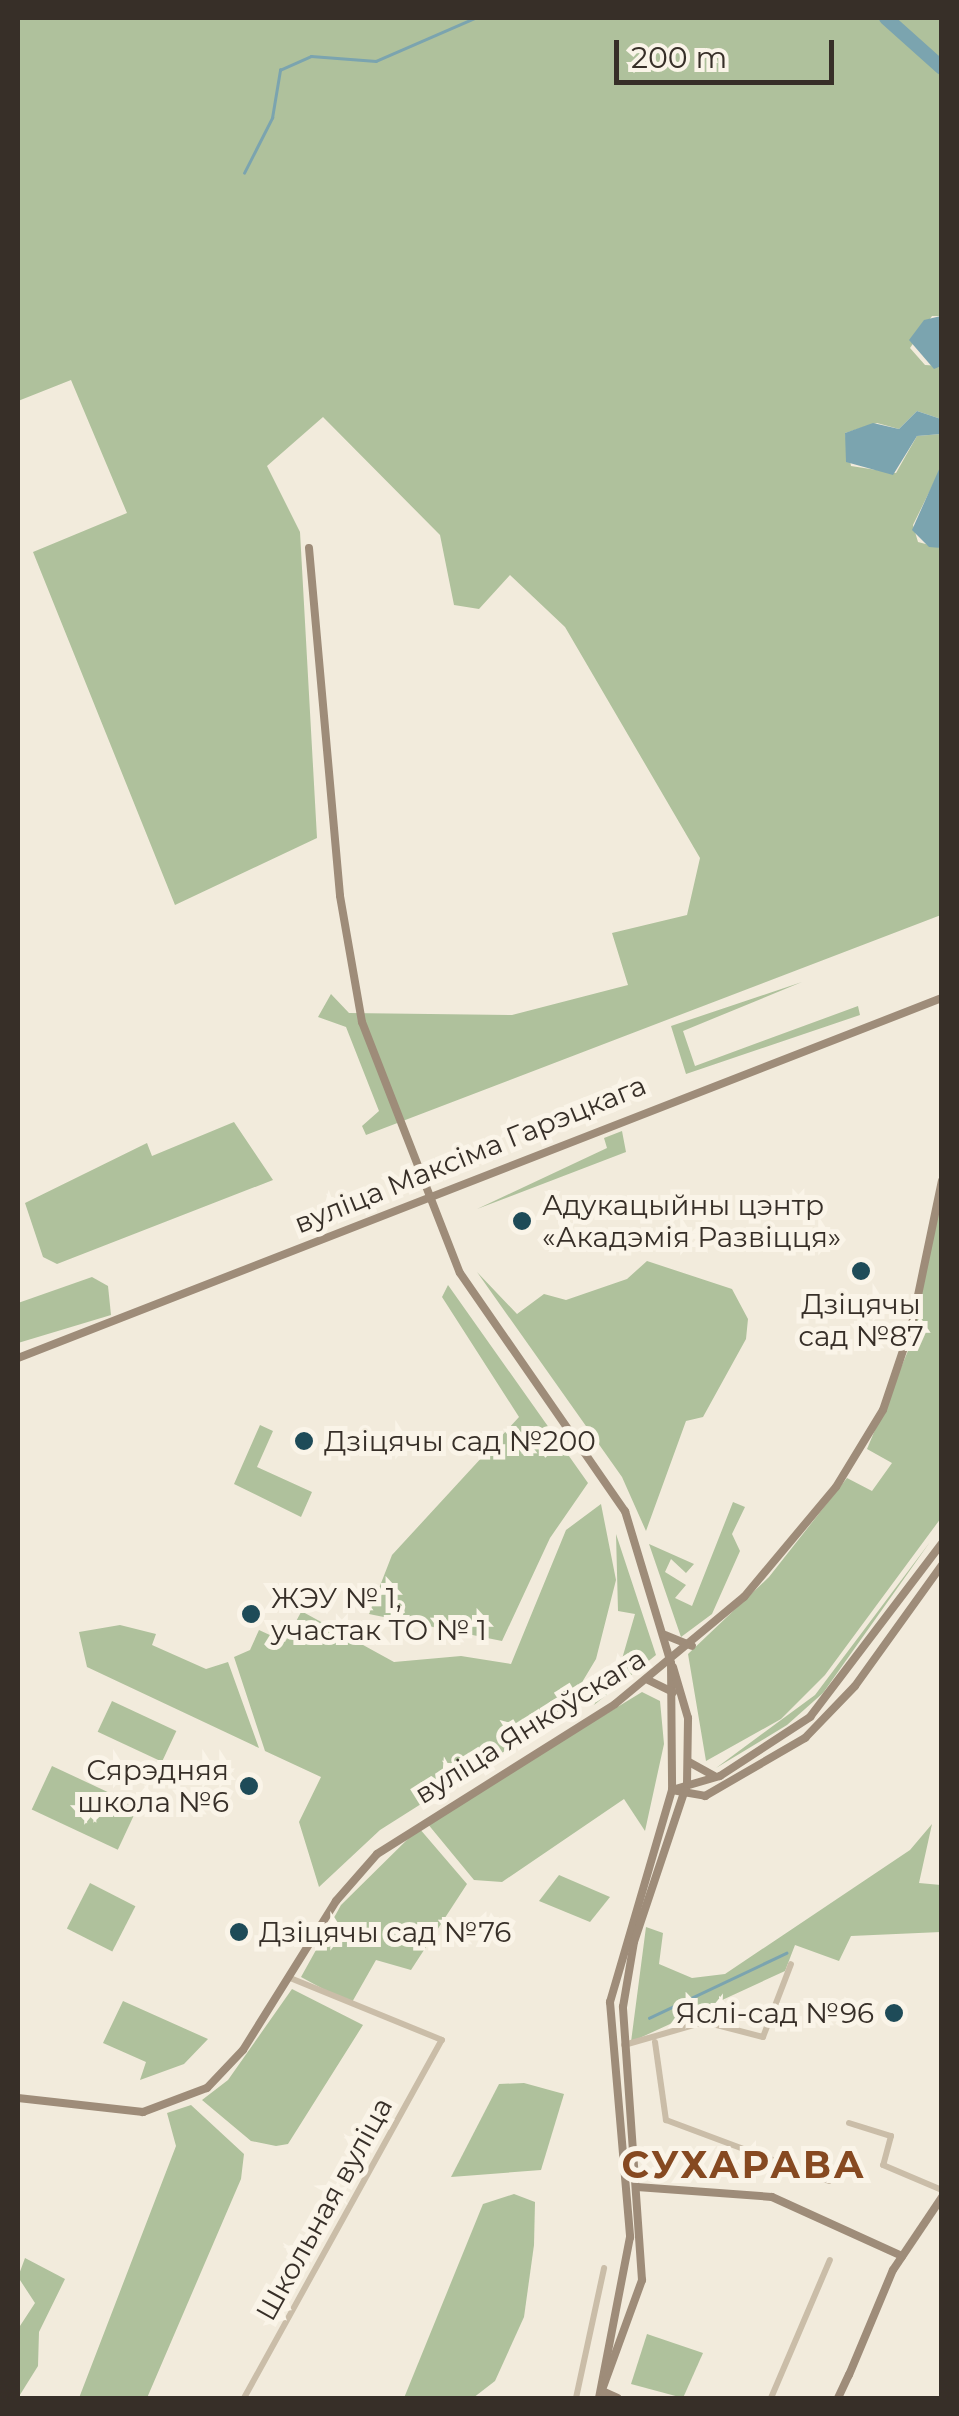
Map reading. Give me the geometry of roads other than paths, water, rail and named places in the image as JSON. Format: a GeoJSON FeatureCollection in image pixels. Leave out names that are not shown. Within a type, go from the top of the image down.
{"type":"FeatureCollection","features":[{"type":"Feature","properties":{"kind":"main road","name":"вуліца Янкоўскага"},"geometry":{"type":"LineString","coordinates":[[18,2098],[118,2112],[190,2098],[232,2065],[345,1890],[396,1838],[671,1663],[610,1483],[460,1273],[362,1022],[340,896],[309,548]]}},
{"type":"Feature","properties":{"kind":"main road","name":"вуліца Максіма Гарэцкага"},"geometry":{"type":"LineString","coordinates":[[18,1358],[942,998]]}},
{"type":"Feature","properties":{"kind":"main road"},"geometry":{"type":"LineString","coordinates":[[671,1663],[774,1566],[883,1410],[912,1324],[942,1181]]}},
{"type":"Feature","properties":{"kind":"main road"},"geometry":{"type":"LineString","coordinates":[[672,1790],[720,1776],[821,1706],[942,1543]]}},
{"type":"Feature","properties":{"kind":"main road"},"geometry":{"type":"LineString","coordinates":[[672,1790],[684,1798],[726,1787],[818,1726],[942,1565]]}},
{"type":"Feature","properties":{"kind":"main road"},"geometry":{"type":"LineString","coordinates":[[663,1631],[692,1646]]}},
{"type":"Feature","properties":{"kind":"main road"},"geometry":{"type":"LineString","coordinates":[[601,2395],[628,2277],[627,2187],[611,1991],[672,1790],[671,1663]]}},
{"type":"Feature","properties":{"kind":"main road"},"geometry":{"type":"LineString","coordinates":[[601,2395],[641,2290],[640,2188],[624,2044],[629,1961],[687,1784],[684,1685],[671,1663]]}},
{"type":"Feature","properties":{"kind":"main road"},"geometry":{"type":"LineString","coordinates":[[648,1680],[673,1692]]}},
{"type":"Feature","properties":{"kind":"main road"},"geometry":{"type":"LineString","coordinates":[[689,1762],[720,1776]]}},
{"type":"Feature","properties":{"kind":"main road"},"geometry":{"type":"LineString","coordinates":[[627,2187],[772,2197],[902,2256]]}},
{"type":"Feature","properties":{"kind":"main road"},"geometry":{"type":"LineString","coordinates":[[838,2398],[902,2256],[942,2194]]}},
{"type":"Feature","properties":{"kind":"main road"},"geometry":{"type":"LineString","coordinates":[[601,2395],[618,2398]]}},
{"type":"Feature","properties":{"kind":"street"},"geometry":{"type":"LineString","coordinates":[[624,2044],[655,2042],[705,2022],[763,2037],[791,1964]]}},
{"type":"Feature","properties":{"kind":"street","name":"Школьная вуліца"},"geometry":{"type":"LineString","coordinates":[[244,2398],[442,2040],[288,1976]]}},
{"type":"Feature","properties":{"kind":"street"},"geometry":{"type":"LineString","coordinates":[[655,2042],[666,2120],[828,2182]]}},
{"type":"Feature","properties":{"kind":"street"},"geometry":{"type":"LineString","coordinates":[[849,2123],[891,2136],[883,2165],[942,2194]]}},
{"type":"Feature","properties":{"kind":"street"},"geometry":{"type":"LineString","coordinates":[[771,2398],[830,2260]]}},
{"type":"Feature","properties":{"kind":"street"},"geometry":{"type":"LineString","coordinates":[[576,2398],[604,2268]]}},
{"type":"Feature","properties":{"kind":"street"},"geometry":{"type":"LineString","coordinates":[[580,2383],[601,2395]]}},
{"type":"Feature","properties":{"kind":"water"},"geometry":{"type":"Polygon","coordinates":[[[941,316],[941,366],[934,369],[909,340],[924,320],[941,316]]]}},
{"type":"Feature","properties":{"kind":"water"},"geometry":{"type":"Polygon","coordinates":[[[917,411],[941,419],[941,434],[917,436],[893,475],[846,462],[845,433],[873,423],[899,429],[917,411]]]}},
{"type":"Feature","properties":{"kind":"water"},"geometry":{"type":"Polygon","coordinates":[[[941,465],[941,548],[929,547],[912,530],[941,465]]]}},
{"type":"Feature","properties":{"kind":"waterway"},"geometry":{"type":"LineString","coordinates":[[244,173],[272,118],[280,70],[311,56],[376,61],[475,18]]}},
{"type":"Feature","properties":{"kind":"waterway"},"geometry":{"type":"LineString","coordinates":[[886,18],[942,68]]}},
{"type":"Feature","properties":{"kind":"waterway"},"geometry":{"type":"LineString","coordinates":[[649,2018],[786,1953]]}},
{"type":"Feature","properties":{"kind":"place","name":"Адукацыйны цэнтр «Акадэмія Развіцця»"},"geometry":{"type":"Point","coordinates":[522,1221]}},
{"type":"Feature","properties":{"kind":"place","name":"Дзіцячы сад №87"},"geometry":{"type":"Point","coordinates":[861,1271]}},
{"type":"Feature","properties":{"kind":"place","name":"Дзіцячы сад №200"},"geometry":{"type":"Point","coordinates":[304,1441]}},
{"type":"Feature","properties":{"kind":"place","name":"ЖЭУ № 1, участак ТО № 1"},"geometry":{"type":"Point","coordinates":[251,1614]}},
{"type":"Feature","properties":{"kind":"place","name":"Сярэдняя школа №6"},"geometry":{"type":"Point","coordinates":[249,1786]}},
{"type":"Feature","properties":{"kind":"place","name":"Дзіцячы сад №76"},"geometry":{"type":"Point","coordinates":[239,1932]}},
{"type":"Feature","properties":{"kind":"place","name":"Яслі-сад №96"},"geometry":{"type":"Point","coordinates":[894,2013]}},
{"type":"Feature","properties":{"kind":"district","name":"СУХАРАВА"},"geometry":{"type":"Point","coordinates":[744,2165]}}]}
